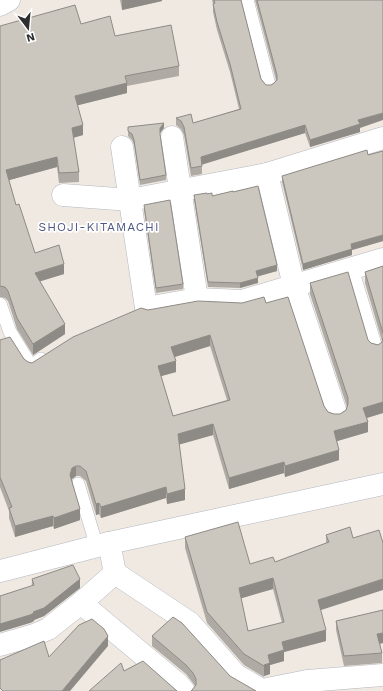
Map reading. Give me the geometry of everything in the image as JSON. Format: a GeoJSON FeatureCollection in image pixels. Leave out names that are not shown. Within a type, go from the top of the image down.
{"type":"FeatureCollection","features":[{"type":"Feature","properties":{"kind":"street"},"geometry":{"type":"LineString","coordinates":[[0,5],[9,0]]}},
{"type":"Feature","properties":{"kind":"street"},"geometry":{"type":"LineString","coordinates":[[172,137],[197,299]]}},
{"type":"Feature","properties":{"kind":"street"},"geometry":{"type":"LineString","coordinates":[[63,196],[130,200],[267,174],[383,138]]}},
{"type":"Feature","properties":{"kind":"street"},"geometry":{"type":"LineString","coordinates":[[122,147],[130,200],[140,310],[197,299],[242,301],[383,260]]}},
{"type":"Feature","properties":{"kind":"street"},"geometry":{"type":"LineString","coordinates":[[267,174],[294,286],[336,413]]}},
{"type":"Feature","properties":{"kind":"street"},"geometry":{"type":"LineString","coordinates":[[0,571],[103,545],[383,484]]}},
{"type":"Feature","properties":{"kind":"street"},"geometry":{"type":"LineString","coordinates":[[103,545],[115,573],[190,623],[236,675],[262,690],[307,681],[383,675]]}},
{"type":"Feature","properties":{"kind":"street"},"geometry":{"type":"LineString","coordinates":[[0,645],[34,635],[48,629],[81,603],[115,573]]}},
{"type":"Feature","properties":{"kind":"street"},"geometry":{"type":"LineString","coordinates":[[81,603],[172,679],[184,691]]}},
{"type":"Feature","properties":{"kind":"lane"},"geometry":{"type":"LineString","coordinates":[[247,0],[270,85]]}},
{"type":"Feature","properties":{"kind":"lane"},"geometry":{"type":"LineString","coordinates":[[352,269],[376,348]]}},
{"type":"Feature","properties":{"kind":"lane"},"geometry":{"type":"LineString","coordinates":[[0,304],[10,332],[31,366],[50,353]]}},
{"type":"Feature","properties":{"kind":"lane"},"geometry":{"type":"LineString","coordinates":[[78,484],[103,545]]}},
{"type":"Feature","properties":{"kind":"building"},"geometry":{"type":"Polygon","coordinates":[[[214,0],[241,0],[261,79],[266,85],[271,85],[277,80],[277,75],[257,0],[383,0],[383,113],[358,120],[360,124],[310,140],[305,125],[201,157],[202,166],[191,168],[184,127],[181,121],[176,118],[191,114],[193,123],[241,109],[230,64],[217,22],[213,4],[215,3],[214,0]]]}},
{"type":"Feature","properties":{"kind":"building"},"geometry":{"type":"Polygon","coordinates":[[[75,5],[81,24],[110,16],[115,36],[171,25],[179,66],[125,76],[127,83],[75,96],[83,125],[72,128],[79,172],[59,173],[57,157],[6,170],[16,205],[19,204],[35,253],[59,245],[64,264],[35,273],[65,324],[33,344],[17,318],[8,291],[5,287],[0,286],[0,26],[75,5]]]}},
{"type":"Feature","properties":{"kind":"building"},"geometry":{"type":"Polygon","coordinates":[[[164,123],[160,128],[160,134],[166,175],[140,180],[134,140],[132,134],[128,131],[128,127],[164,123]]]}},
{"type":"Feature","properties":{"kind":"building"},"geometry":{"type":"Polygon","coordinates":[[[367,150],[368,155],[383,151],[383,235],[351,244],[352,249],[303,264],[282,176],[367,150]]]}},
{"type":"Feature","properties":{"kind":"building"},"geometry":{"type":"Polygon","coordinates":[[[258,186],[277,265],[256,271],[258,278],[240,283],[208,282],[194,195],[212,193],[212,196],[258,186]]]}},
{"type":"Feature","properties":{"kind":"building"},"geometry":{"type":"Polygon","coordinates":[[[170,200],[183,284],[156,288],[144,205],[170,200]]]}},
{"type":"Feature","properties":{"kind":"building"},"geometry":{"type":"Polygon","coordinates":[[[383,266],[383,333],[365,272],[383,266]]]}},
{"type":"Feature","properties":{"kind":"building"},"geometry":{"type":"Polygon","coordinates":[[[348,272],[368,340],[371,343],[378,345],[382,342],[383,338],[383,402],[363,408],[368,422],[334,431],[339,450],[285,466],[284,462],[229,478],[213,424],[178,434],[185,489],[167,494],[166,487],[101,507],[99,503],[96,504],[86,471],[80,466],[76,466],[72,468],[70,475],[80,509],[54,518],[53,516],[15,526],[9,508],[12,507],[0,477],[0,340],[10,337],[24,359],[32,363],[73,337],[141,308],[148,310],[198,301],[242,303],[264,297],[266,303],[288,297],[324,406],[328,412],[340,414],[346,410],[348,398],[310,283],[348,272]],[[210,335],[171,347],[176,361],[158,366],[173,416],[230,400],[210,335]]]}},
{"type":"Feature","properties":{"kind":"building"},"geometry":{"type":"Polygon","coordinates":[[[238,522],[250,564],[273,557],[275,562],[329,542],[326,535],[350,527],[353,538],[379,530],[383,543],[383,579],[318,600],[326,630],[282,642],[284,650],[268,655],[270,663],[264,666],[244,654],[207,612],[185,537],[238,522]],[[273,578],[239,588],[248,631],[284,622],[273,578]]]}},
{"type":"Feature","properties":{"kind":"building"},"geometry":{"type":"Polygon","coordinates":[[[73,565],[80,579],[44,608],[33,612],[34,613],[30,615],[0,624],[0,596],[34,585],[32,579],[73,565]]]}},
{"type":"Feature","properties":{"kind":"building"},"geometry":{"type":"Polygon","coordinates":[[[383,610],[383,633],[377,634],[382,653],[344,656],[336,621],[383,610]]]}},
{"type":"Feature","properties":{"kind":"building"},"geometry":{"type":"Polygon","coordinates":[[[173,617],[182,623],[230,676],[256,691],[191,691],[196,685],[196,679],[193,673],[186,665],[152,636],[173,617]]]}},
{"type":"Feature","properties":{"kind":"building"},"geometry":{"type":"Polygon","coordinates":[[[92,619],[104,629],[108,636],[62,691],[3,691],[0,688],[0,660],[44,641],[49,657],[79,625],[92,619]]]}},
{"type":"Feature","properties":{"kind":"building"},"geometry":{"type":"Polygon","coordinates":[[[143,661],[177,691],[89,691],[121,663],[124,671],[143,661]]]}},
{"type":"Feature","properties":{"kind":"district","name":"SHOJI-KITAMACHI"},"geometry":{"type":"Point","coordinates":[99,227]}}]}
